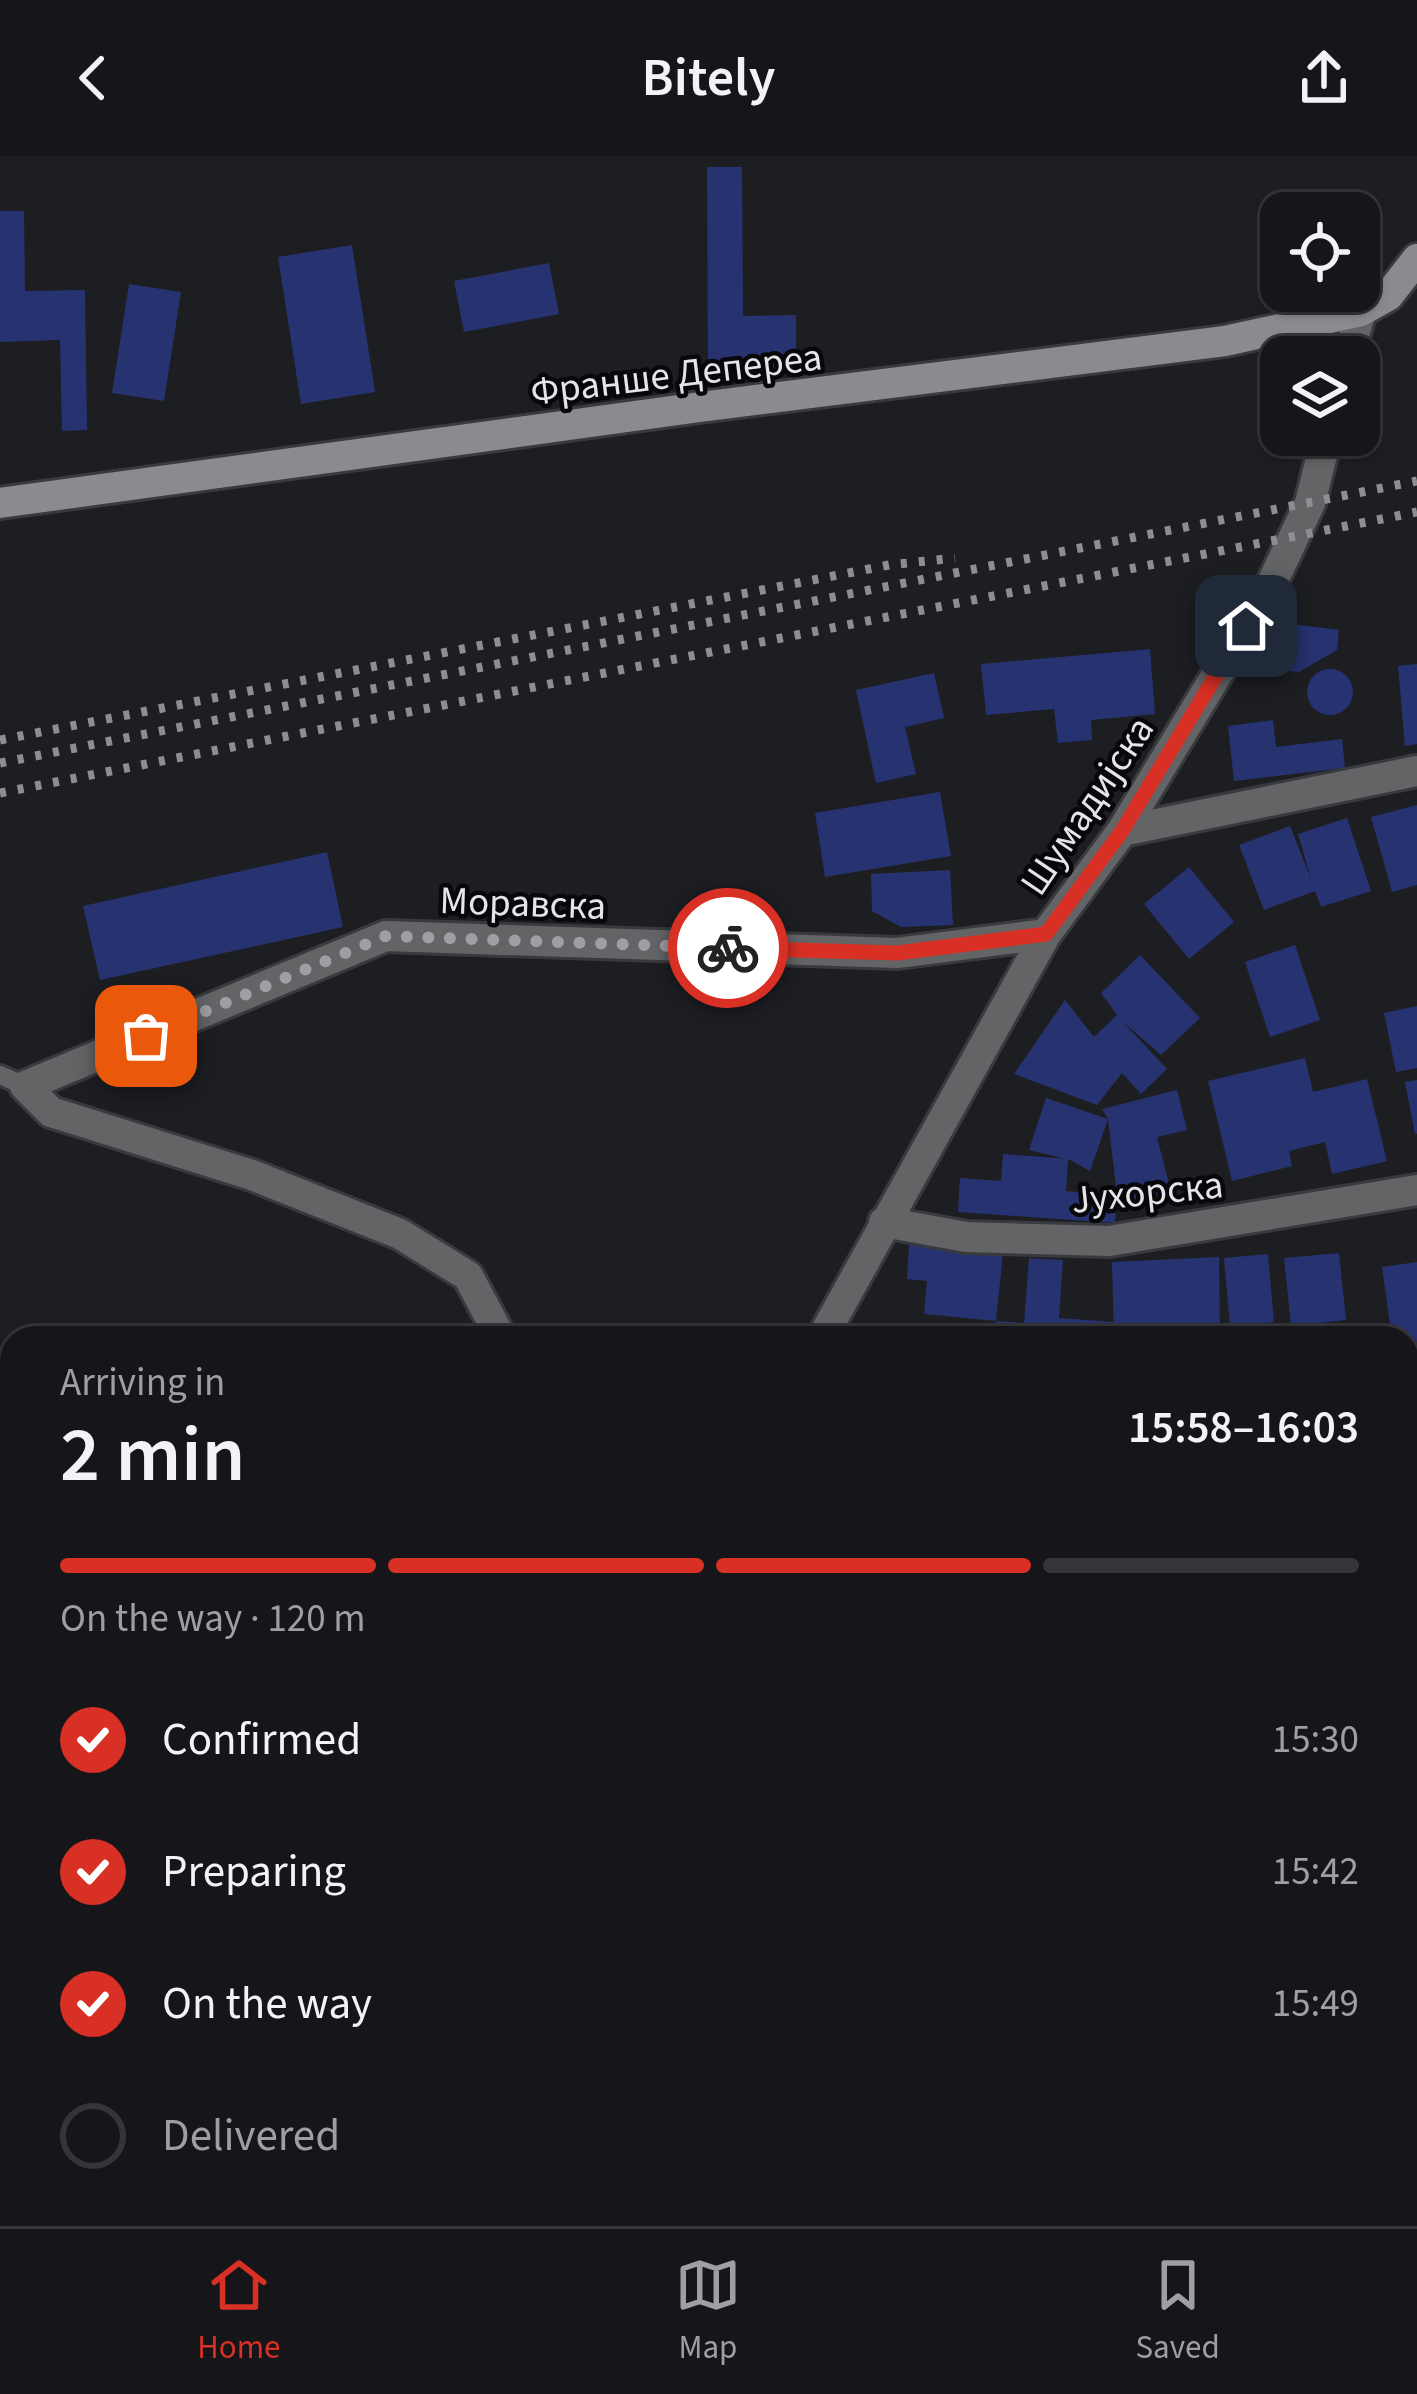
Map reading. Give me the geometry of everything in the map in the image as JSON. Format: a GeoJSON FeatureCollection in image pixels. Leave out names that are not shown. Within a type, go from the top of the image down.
{"type":"FeatureCollection","features":[{"type":"Feature","properties":{"kind":"main road"},"geometry":{"type":"LineString","coordinates":[[1380,300],[1417,259]]}},
{"type":"Feature","properties":{"kind":"main road","name":"Франше Депереа"},"geometry":{"type":"LineString","coordinates":[[0,503],[677,410],[1151,353],[1271,333],[1357,312]]}},
{"type":"Feature","properties":{"kind":"street","name":"Шумадијска"},"geometry":{"type":"LineString","coordinates":[[828,1326],[1046,934],[1122,831],[1298,536],[1321,456]]}},
{"type":"Feature","properties":{"kind":"street"},"geometry":{"type":"LineString","coordinates":[[1122,831],[1417,771]]}},
{"type":"Feature","properties":{"kind":"street","name":"Моравска"},"geometry":{"type":"LineString","coordinates":[[495,1326],[468,1276],[400,1234],[253,1175],[51,1112],[13,1080],[386,936],[897,953],[1046,934]]}},
{"type":"Feature","properties":{"kind":"street","name":"Јухорска"},"geometry":{"type":"LineString","coordinates":[[884,1222],[966,1237],[1109,1241],[1417,1190]]}},
{"type":"Feature","properties":{"kind":"building"},"geometry":{"type":"Polygon","coordinates":[[[707,167],[742,167],[743,316],[796,315],[796,371],[708,372],[707,167]]]}},
{"type":"Feature","properties":{"kind":"building"},"geometry":{"type":"Polygon","coordinates":[[[0,211],[24,211],[25,291],[85,290],[87,430],[62,431],[60,340],[0,342],[0,211]]]}},
{"type":"Feature","properties":{"kind":"building"},"geometry":{"type":"Polygon","coordinates":[[[352,245],[375,392],[301,404],[278,257],[352,245]]]}},
{"type":"Feature","properties":{"kind":"building"},"geometry":{"type":"Polygon","coordinates":[[[549,263],[559,314],[464,332],[454,281],[549,263]]]}},
{"type":"Feature","properties":{"kind":"building"},"geometry":{"type":"Polygon","coordinates":[[[129,284],[181,292],[164,401],[112,393],[129,284]]]}},
{"type":"Feature","properties":{"kind":"building"},"geometry":{"type":"Polygon","coordinates":[[[1283,623],[1339,630],[1337,650],[1299,672],[1277,670],[1283,623]]]}},
{"type":"Feature","properties":{"kind":"building"},"geometry":{"type":"Polygon","coordinates":[[[1150,649],[1155,714],[1091,720],[1092,740],[1058,743],[1054,709],[986,715],[981,664],[1150,649]]]}},
{"type":"Feature","properties":{"kind":"building"},"geometry":{"type":"Polygon","coordinates":[[[1417,664],[1417,744],[1405,746],[1398,666],[1417,664]]]}},
{"type":"Feature","properties":{"kind":"building"},"geometry":{"type":"Polygon","coordinates":[[[1330,669],[1346,676],[1353,692],[1346,708],[1330,715],[1314,708],[1307,692],[1314,676],[1330,669]]]}},
{"type":"Feature","properties":{"kind":"building"},"geometry":{"type":"Polygon","coordinates":[[[934,673],[944,718],[905,727],[916,774],[876,783],[856,690],[934,673]]]}},
{"type":"Feature","properties":{"kind":"building"},"geometry":{"type":"Polygon","coordinates":[[[1273,720],[1276,747],[1342,739],[1345,768],[1234,781],[1228,726],[1273,720]]]}},
{"type":"Feature","properties":{"kind":"building"},"geometry":{"type":"Polygon","coordinates":[[[940,792],[951,856],[825,877],[815,813],[940,792]]]}},
{"type":"Feature","properties":{"kind":"building"},"geometry":{"type":"Polygon","coordinates":[[[1417,805],[1417,885],[1392,892],[1371,817],[1417,805]]]}},
{"type":"Feature","properties":{"kind":"building"},"geometry":{"type":"Polygon","coordinates":[[[1347,818],[1371,891],[1321,907],[1315,891],[1264,910],[1239,845],[1290,826],[1311,879],[1298,834],[1347,818]]]}},
{"type":"Feature","properties":{"kind":"building"},"geometry":{"type":"Polygon","coordinates":[[[327,852],[343,927],[100,980],[83,906],[327,852]]]}},
{"type":"Feature","properties":{"kind":"building"},"geometry":{"type":"Polygon","coordinates":[[[1189,867],[1234,922],[1189,959],[1144,904],[1189,867]]]}},
{"type":"Feature","properties":{"kind":"building"},"geometry":{"type":"Polygon","coordinates":[[[950,870],[953,925],[901,927],[872,911],[871,874],[950,870]]]}},
{"type":"Feature","properties":{"kind":"building"},"geometry":{"type":"Polygon","coordinates":[[[1295,945],[1320,1020],[1270,1037],[1245,962],[1295,945]]]}},
{"type":"Feature","properties":{"kind":"building"},"geometry":{"type":"Polygon","coordinates":[[[1140,955],[1200,1018],[1161,1055],[1122,1021],[1167,1069],[1141,1094],[1122,1073],[1097,1105],[1014,1074],[1065,1000],[1094,1037],[1117,1015],[1101,993],[1140,955]]]}},
{"type":"Feature","properties":{"kind":"building"},"geometry":{"type":"Polygon","coordinates":[[[1417,1006],[1417,1068],[1396,1072],[1384,1013],[1417,1006]]]}},
{"type":"Feature","properties":{"kind":"building"},"geometry":{"type":"Polygon","coordinates":[[[1305,1058],[1313,1092],[1367,1079],[1387,1161],[1332,1174],[1325,1142],[1289,1151],[1292,1166],[1232,1181],[1208,1081],[1305,1058]]]}},
{"type":"Feature","properties":{"kind":"building"},"geometry":{"type":"Polygon","coordinates":[[[1417,1080],[1417,1134],[1415,1134],[1405,1082],[1417,1080]]]}},
{"type":"Feature","properties":{"kind":"building"},"geometry":{"type":"Polygon","coordinates":[[[1177,1090],[1187,1130],[1157,1137],[1173,1199],[1128,1211],[1117,1195],[1108,1119],[1102,1109],[1177,1090]]]}},
{"type":"Feature","properties":{"kind":"building"},"geometry":{"type":"Polygon","coordinates":[[[1046,1098],[1108,1119],[1090,1171],[1070,1160],[1029,1150],[1046,1098]]]}},
{"type":"Feature","properties":{"kind":"building"},"geometry":{"type":"Polygon","coordinates":[[[1003,1154],[1068,1159],[1066,1191],[1117,1195],[1115,1223],[958,1212],[960,1178],[1001,1181],[1003,1154]]]}},
{"type":"Feature","properties":{"kind":"building"},"geometry":{"type":"Polygon","coordinates":[[[909,1244],[1003,1253],[996,1321],[924,1314],[927,1281],[907,1279],[909,1244]]]}},
{"type":"Feature","properties":{"kind":"building"},"geometry":{"type":"Polygon","coordinates":[[[1339,1253],[1346,1320],[1291,1326],[1284,1258],[1339,1253]]]}},
{"type":"Feature","properties":{"kind":"building"},"geometry":{"type":"Polygon","coordinates":[[[1268,1254],[1274,1322],[1230,1326],[1224,1258],[1268,1254]]]}},
{"type":"Feature","properties":{"kind":"building"},"geometry":{"type":"Polygon","coordinates":[[[1219,1257],[1220,1326],[1114,1326],[1112,1262],[1219,1257]]]}},
{"type":"Feature","properties":{"kind":"building"},"geometry":{"type":"Polygon","coordinates":[[[1029,1258],[1063,1260],[1059,1318],[1113,1322],[1113,1326],[996,1326],[996,1321],[1024,1323],[1029,1258]]]}},
{"type":"Feature","properties":{"kind":"building"},"geometry":{"type":"Polygon","coordinates":[[[1417,1262],[1417,1326],[1390,1326],[1382,1267],[1417,1262]]]}},
{"type":"Feature","properties":{"kind":"railway"},"geometry":{"type":"LineString","coordinates":[[0,763],[1417,481]]}},
{"type":"Feature","properties":{"kind":"railway"},"geometry":{"type":"LineString","coordinates":[[0,793],[1417,512]]}},
{"type":"Feature","properties":{"kind":"railway"},"geometry":{"type":"LineString","coordinates":[[0,740],[889,565],[955,558]]}},
{"type":"Feature","properties":{"kind":"way so far"},"geometry":{"type":"LineString","coordinates":[[146,1036],[386,936],[728,948]]}},
{"type":"Feature","properties":{"kind":"route"},"geometry":{"type":"LineString","coordinates":[[728,948],[897,953],[1046,934],[1122,831],[1246,626]]}}]}
